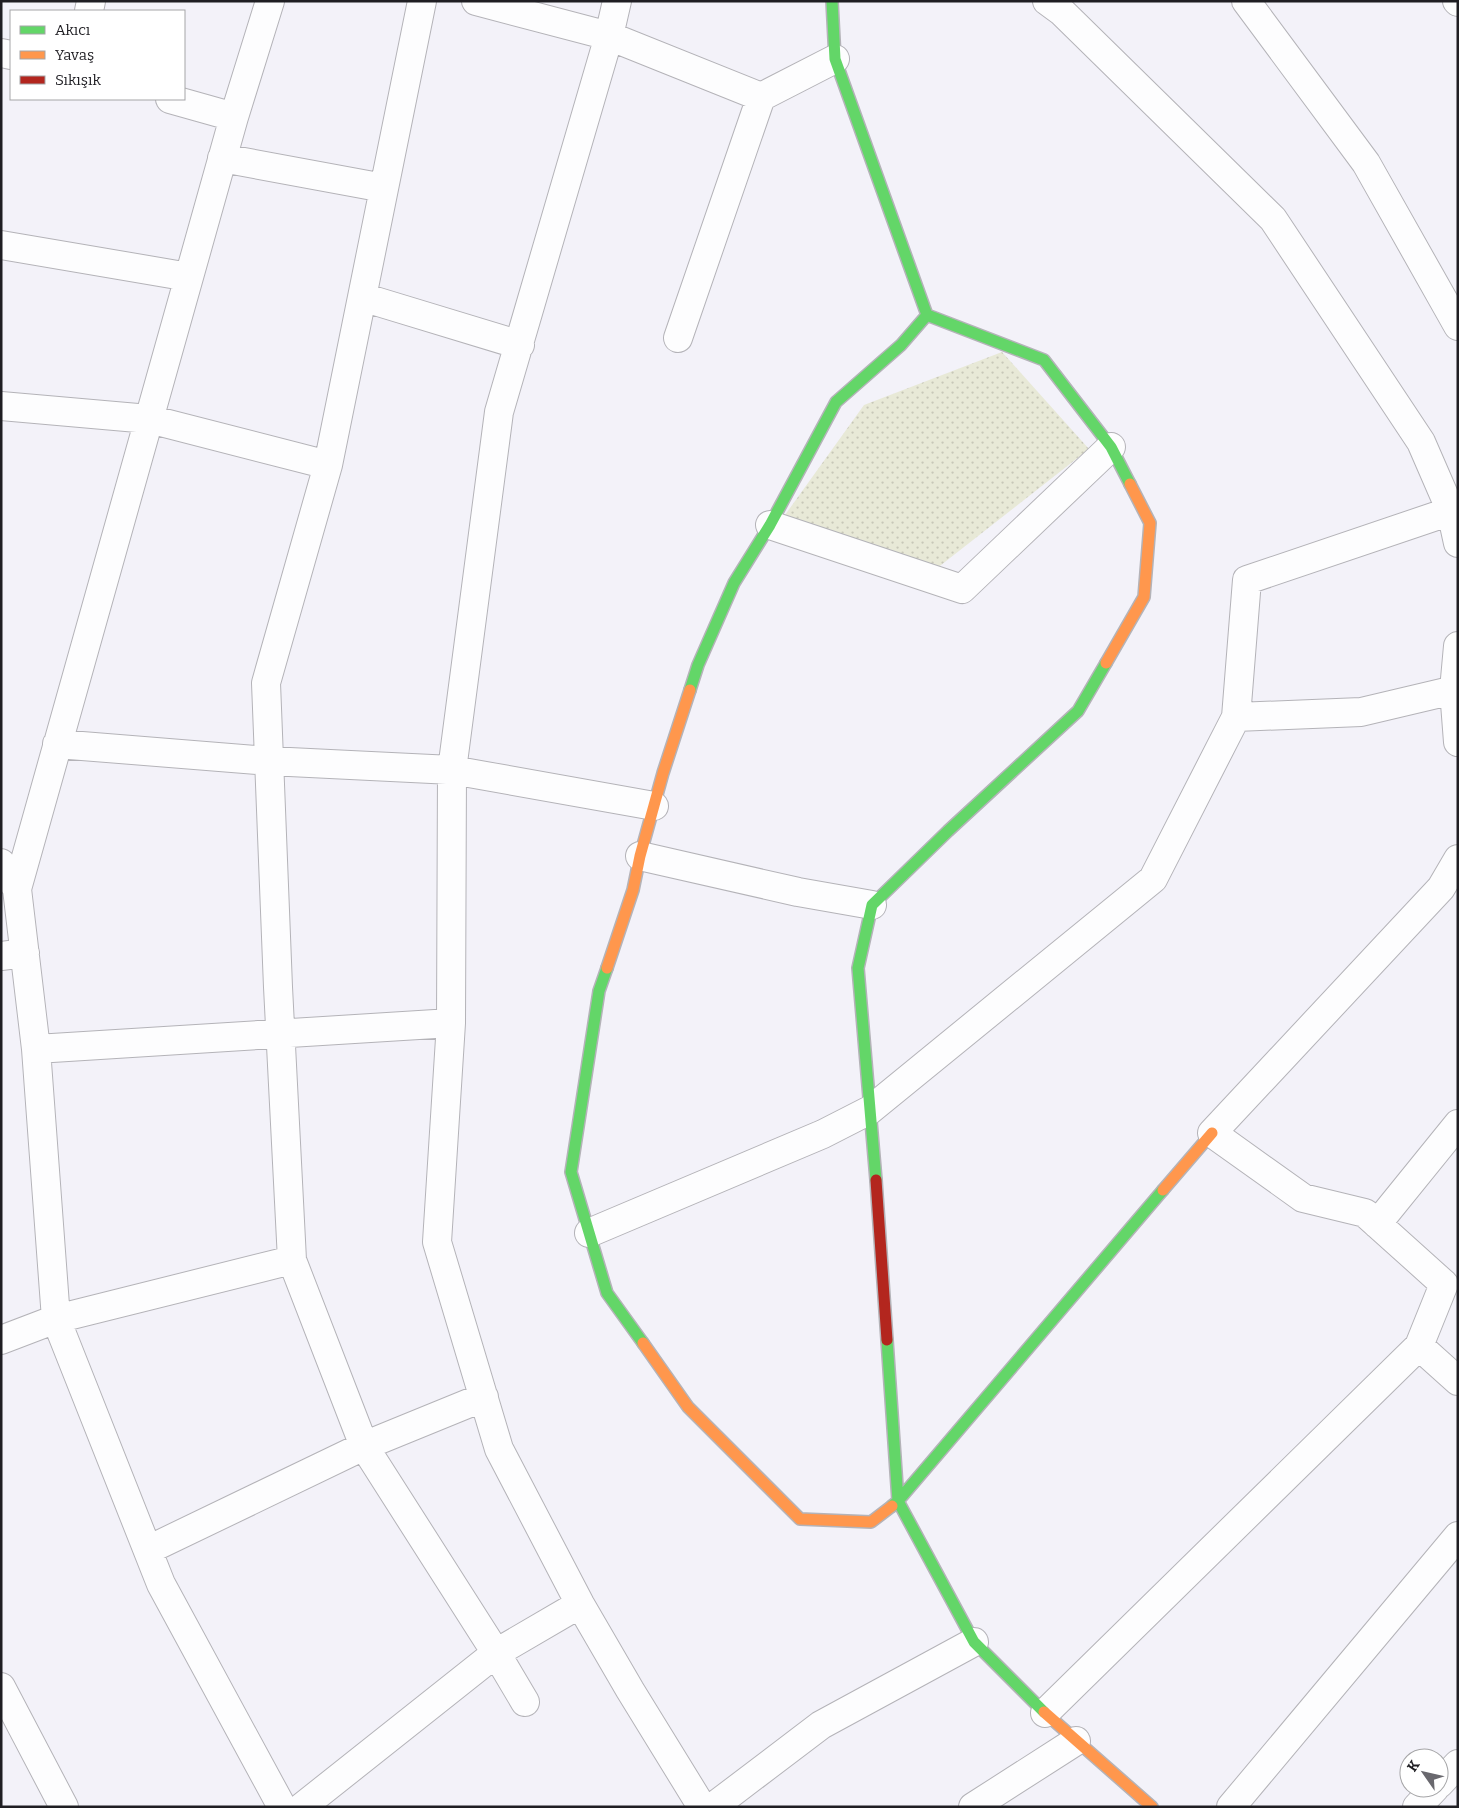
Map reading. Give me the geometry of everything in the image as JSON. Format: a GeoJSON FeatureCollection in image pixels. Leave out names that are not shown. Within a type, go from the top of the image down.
{"type":"FeatureCollection","features":[{"type":"Feature","properties":{"kind":"street"},"geometry":{"type":"LineString","coordinates":[[270,1],[222,158],[16,889],[13,955],[36,1049],[56,1319],[161,1584],[282,1807]]}},
{"type":"Feature","properties":{"kind":"street"},"geometry":{"type":"LineString","coordinates":[[422,1],[328,464],[266,683],[292,1260],[364,1446],[496,1652],[525,1702]]}},
{"type":"Feature","properties":{"kind":"street"},"geometry":{"type":"LineString","coordinates":[[476,1],[610,36],[761,97]]}},
{"type":"Feature","properties":{"kind":"street"},"geometry":{"type":"LineString","coordinates":[[617,1],[610,36],[499,412],[452,770],[451,1024],[437,1242],[499,1449],[580,1604],[702,1807]]}},
{"type":"Feature","properties":{"kind":"street"},"geometry":{"type":"LineString","coordinates":[[832,1],[835,59],[927,315],[1044,360],[1111,447],[1150,522],[1144,597],[1078,710],[872,905],[858,968],[898,1501],[974,1642],[1045,1713],[1152,1807]]}},
{"type":"Feature","properties":{"kind":"street"},"geometry":{"type":"LineString","coordinates":[[1047,1],[1062,12],[1273,219],[1421,442],[1451,510],[1458,543]]}},
{"type":"Feature","properties":{"kind":"street"},"geometry":{"type":"LineString","coordinates":[[1246,1],[1366,163],[1458,326]]}},
{"type":"Feature","properties":{"kind":"street"},"geometry":{"type":"LineString","coordinates":[[678,338],[761,97],[835,59]]}},
{"type":"Feature","properties":{"kind":"street"},"geometry":{"type":"LineString","coordinates":[[174,100],[234,117]]}},
{"type":"Feature","properties":{"kind":"street"},"geometry":{"type":"LineString","coordinates":[[222,158],[384,188]]}},
{"type":"Feature","properties":{"kind":"street"},"geometry":{"type":"LineString","coordinates":[[1,245],[189,277]]}},
{"type":"Feature","properties":{"kind":"street"},"geometry":{"type":"LineString","coordinates":[[362,296],[520,346]]}},
{"type":"Feature","properties":{"kind":"street"},"geometry":{"type":"LineString","coordinates":[[927,315],[901,345],[836,402],[770,525],[734,583],[698,665],[654,806],[633,890],[599,991],[571,1172],[607,1293],[688,1407],[800,1519],[871,1522],[898,1501],[1212,1133],[1441,888],[1458,859]]}},
{"type":"Feature","properties":{"kind":"street"},"geometry":{"type":"LineString","coordinates":[[1,406],[149,418],[328,464]]}},
{"type":"Feature","properties":{"kind":"street"},"geometry":{"type":"LineString","coordinates":[[770,525],[962,589],[1111,447]]}},
{"type":"Feature","properties":{"kind":"street"},"geometry":{"type":"LineString","coordinates":[[589,1233],[823,1134],[870,1110],[1153,879],[1236,717],[1247,580],[1451,510]]}},
{"type":"Feature","properties":{"kind":"street"},"geometry":{"type":"LineString","coordinates":[[1458,646],[1454,690],[1458,742]]}},
{"type":"Feature","properties":{"kind":"street"},"geometry":{"type":"LineString","coordinates":[[1236,717],[1361,712],[1454,690]]}},
{"type":"Feature","properties":{"kind":"street"},"geometry":{"type":"LineString","coordinates":[[57,744],[269,761],[452,770],[654,806]]}},
{"type":"Feature","properties":{"kind":"street"},"geometry":{"type":"LineString","coordinates":[[640,856],[798,892],[872,905]]}},
{"type":"Feature","properties":{"kind":"street"},"geometry":{"type":"LineString","coordinates":[[1,863],[16,889]]}},
{"type":"Feature","properties":{"kind":"street"},"geometry":{"type":"LineString","coordinates":[[36,1049],[451,1024]]}},
{"type":"Feature","properties":{"kind":"street"},"geometry":{"type":"LineString","coordinates":[[1377,1224],[1458,1124]]}},
{"type":"Feature","properties":{"kind":"street"},"geometry":{"type":"LineString","coordinates":[[1045,1713],[1420,1346],[1451,1276],[1364,1213],[1303,1198],[1212,1133]]}},
{"type":"Feature","properties":{"kind":"street"},"geometry":{"type":"LineString","coordinates":[[1,1340],[56,1319],[292,1260]]}},
{"type":"Feature","properties":{"kind":"street"},"geometry":{"type":"LineString","coordinates":[[1420,1346],[1458,1381]]}},
{"type":"Feature","properties":{"kind":"street"},"geometry":{"type":"LineString","coordinates":[[148,1550],[364,1446],[484,1397]]}},
{"type":"Feature","properties":{"kind":"street"},"geometry":{"type":"LineString","coordinates":[[1231,1807],[1458,1536]]}},
{"type":"Feature","properties":{"kind":"street"},"geometry":{"type":"LineString","coordinates":[[302,1807],[496,1652],[580,1604]]}},
{"type":"Feature","properties":{"kind":"street"},"geometry":{"type":"LineString","coordinates":[[714,1807],[821,1725],[974,1642]]}},
{"type":"Feature","properties":{"kind":"street"},"geometry":{"type":"LineString","coordinates":[[1,1687],[64,1807]]}},
{"type":"Feature","properties":{"kind":"street"},"geometry":{"type":"LineString","coordinates":[[973,1807],[1076,1741]]}},
{"type":"Feature","properties":{"kind":"street"},"geometry":{"type":"LineString","coordinates":[[1449,1773],[1458,1764]]}},
{"type":"Feature","properties":{"kind":"green space"},"geometry":{"type":"Polygon","coordinates":[[[1002,352],[1089,449],[936,569],[785,515],[864,405],[1002,352]]]}},
{"type":"Feature","properties":{"kind":"traffic: fast"},"geometry":{"type":"LineString","coordinates":[[832,1],[835,59],[927,315],[1044,360],[1111,447],[1130,484]]}},
{"type":"Feature","properties":{"kind":"traffic: fast"},"geometry":{"type":"LineString","coordinates":[[690,690],[698,665],[734,583],[770,525],[836,402],[901,345],[927,315]]}},
{"type":"Feature","properties":{"kind":"traffic: fast"},"geometry":{"type":"LineString","coordinates":[[876,1180],[858,968],[872,905],[948,831],[1078,711],[1106,663]]}},
{"type":"Feature","properties":{"kind":"traffic: fast"},"geometry":{"type":"LineString","coordinates":[[607,968],[599,991],[571,1172],[607,1293],[643,1343]]}},
{"type":"Feature","properties":{"kind":"traffic: fast"},"geometry":{"type":"LineString","coordinates":[[892,1506],[1163,1190]]}},
{"type":"Feature","properties":{"kind":"traffic: fast"},"geometry":{"type":"LineString","coordinates":[[887,1340],[898,1501],[974,1642],[1044,1712]]}},
{"type":"Feature","properties":{"kind":"traffic: slow"},"geometry":{"type":"LineString","coordinates":[[1106,663],[1144,597],[1150,523],[1130,484]]}},
{"type":"Feature","properties":{"kind":"traffic: slow"},"geometry":{"type":"LineString","coordinates":[[607,968],[633,890],[640,856],[663,773],[690,690]]}},
{"type":"Feature","properties":{"kind":"traffic: slow"},"geometry":{"type":"LineString","coordinates":[[1163,1190],[1212,1133]]}},
{"type":"Feature","properties":{"kind":"traffic: slow"},"geometry":{"type":"LineString","coordinates":[[643,1343],[688,1407],[800,1519],[871,1522],[892,1506]]}},
{"type":"Feature","properties":{"kind":"traffic: slow"},"geometry":{"type":"LineString","coordinates":[[1044,1712],[1152,1807]]}},
{"type":"Feature","properties":{"kind":"traffic: jam"},"geometry":{"type":"LineString","coordinates":[[876,1180],[887,1340]]}}]}
